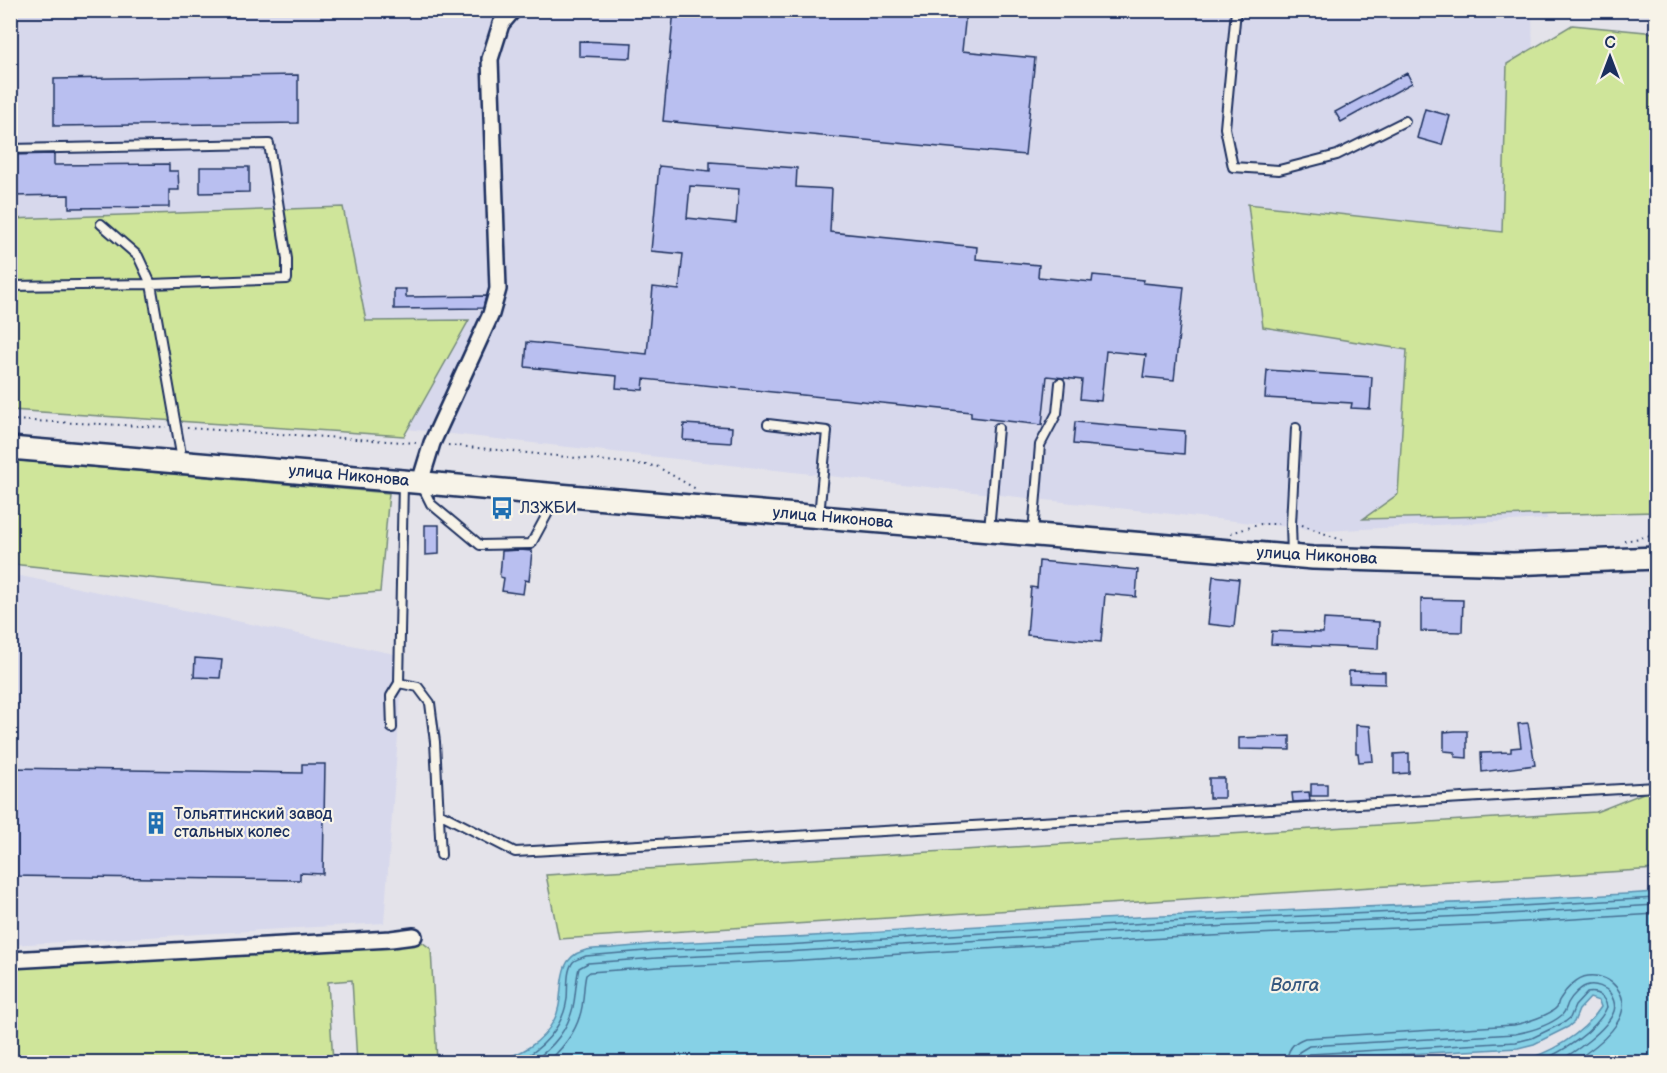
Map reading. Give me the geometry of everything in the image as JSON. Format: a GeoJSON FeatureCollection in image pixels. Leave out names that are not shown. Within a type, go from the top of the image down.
{"type":"FeatureCollection","features":[{"type":"Feature","properties":{"kind":"main road","name":"улица Никонова"},"geometry":{"type":"LineString","coordinates":[[10,448],[1292,556],[1513,564],[1656,558]]}},
{"type":"Feature","properties":{"kind":"street"},"geometry":{"type":"LineString","coordinates":[[411,481],[432,443],[491,314],[498,289],[490,59],[501,24],[513,10]]}},
{"type":"Feature","properties":{"kind":"street"},"geometry":{"type":"LineString","coordinates":[[10,960],[414,936]]}},
{"type":"Feature","properties":{"kind":"lane"},"geometry":{"type":"LineString","coordinates":[[1236,10],[1224,128],[1233,167],[1279,170],[1337,155],[1405,121]]}},
{"type":"Feature","properties":{"kind":"lane"},"geometry":{"type":"LineString","coordinates":[[10,149],[269,144],[286,259],[286,279],[10,286]]}},
{"type":"Feature","properties":{"kind":"lane"},"geometry":{"type":"LineString","coordinates":[[101,224],[138,256],[151,284],[182,462]]}},
{"type":"Feature","properties":{"kind":"lane"},"geometry":{"type":"LineString","coordinates":[[1033,535],[1040,446],[1057,413],[1060,383]]}},
{"type":"Feature","properties":{"kind":"lane"},"geometry":{"type":"LineString","coordinates":[[768,424],[828,431],[819,517]]}},
{"type":"Feature","properties":{"kind":"lane"},"geometry":{"type":"LineString","coordinates":[[989,531],[998,428]]}},
{"type":"Feature","properties":{"kind":"lane"},"geometry":{"type":"LineString","coordinates":[[1292,556],[1291,524],[1296,428]]}},
{"type":"Feature","properties":{"kind":"lane"},"geometry":{"type":"LineString","coordinates":[[411,481],[431,504],[480,544],[531,544],[558,495]]}},
{"type":"Feature","properties":{"kind":"lane"},"geometry":{"type":"LineString","coordinates":[[392,728],[391,696],[399,683],[411,481]]}},
{"type":"Feature","properties":{"kind":"lane"},"geometry":{"type":"LineString","coordinates":[[399,683],[418,687],[430,703],[435,742],[441,855]]}},
{"type":"Feature","properties":{"kind":"lane"},"geometry":{"type":"LineString","coordinates":[[439,813],[515,852],[1656,787]]}},
{"type":"Feature","properties":{"kind":"path"},"geometry":{"type":"LineString","coordinates":[[10,420],[432,443],[656,466],[696,489]]}},
{"type":"Feature","properties":{"kind":"path"},"geometry":{"type":"LineString","coordinates":[[1231,533],[1261,524],[1300,524],[1345,541]]}},
{"type":"Feature","properties":{"kind":"path"},"geometry":{"type":"LineString","coordinates":[[1615,543],[1656,535]]}},
{"type":"Feature","properties":{"kind":"shaded area"},"geometry":{"type":"Polygon","coordinates":[[[11,11],[1532,11],[1541,485],[1547,519],[1325,531],[11,385],[11,11]]]}},
{"type":"Feature","properties":{"kind":"shaded area"},"geometry":{"type":"Polygon","coordinates":[[[11,574],[404,656],[384,923],[11,945],[11,574]]]}},
{"type":"Feature","properties":{"kind":"green space"},"geometry":{"type":"Polygon","coordinates":[[[1572,25],[1656,33],[1656,512],[1363,519],[1398,494],[1407,350],[1263,327],[1248,204],[1502,232],[1507,64],[1572,25]]]}},
{"type":"Feature","properties":{"kind":"green space"},"geometry":{"type":"Polygon","coordinates":[[[343,207],[366,321],[469,320],[404,436],[11,410],[10,219],[343,207]]]}},
{"type":"Feature","properties":{"kind":"green space"},"geometry":{"type":"Polygon","coordinates":[[[10,460],[389,493],[380,592],[329,596],[11,564],[10,460]]]}},
{"type":"Feature","properties":{"kind":"green space"},"geometry":{"type":"Polygon","coordinates":[[[1656,788],[1656,869],[559,939],[546,875],[1596,812],[1656,788]]]}},
{"type":"Feature","properties":{"kind":"green space"},"geometry":{"type":"Polygon","coordinates":[[[414,936],[431,949],[437,1062],[357,1062],[352,980],[328,982],[333,1062],[11,1062],[11,959],[414,936]]]}},
{"type":"Feature","properties":{"kind":"water","name":"Волга"},"geometry":{"type":"Polygon","coordinates":[[[1656,892],[1656,1062],[1516,1062],[1552,1049],[1575,1035],[1601,1007],[1599,1001],[1590,998],[1568,1027],[1534,1044],[1518,1048],[1264,1062],[496,1062],[522,1052],[543,1036],[558,1011],[567,962],[573,956],[590,949],[1089,920],[1656,892]]]}},
{"type":"Feature","properties":{"kind":"building"},"geometry":{"type":"Polygon","coordinates":[[[674,10],[936,10],[966,13],[962,51],[1035,58],[1025,155],[663,121],[674,10]]]}},
{"type":"Feature","properties":{"kind":"building"},"geometry":{"type":"Polygon","coordinates":[[[579,41],[632,43],[631,58],[579,56],[579,41]]]}},
{"type":"Feature","properties":{"kind":"building"},"geometry":{"type":"Polygon","coordinates":[[[1407,73],[1412,83],[1341,122],[1335,112],[1407,73]]]}},
{"type":"Feature","properties":{"kind":"building"},"geometry":{"type":"Polygon","coordinates":[[[298,75],[298,123],[54,126],[54,79],[298,75]]]}},
{"type":"Feature","properties":{"kind":"building"},"geometry":{"type":"Polygon","coordinates":[[[1425,109],[1450,116],[1442,145],[1417,138],[1425,109]]]}},
{"type":"Feature","properties":{"kind":"building"},"geometry":{"type":"Polygon","coordinates":[[[54,154],[54,165],[169,164],[169,171],[178,171],[179,190],[169,190],[169,207],[69,208],[69,195],[10,196],[10,155],[54,154]]]}},
{"type":"Feature","properties":{"kind":"building"},"geometry":{"type":"Polygon","coordinates":[[[710,162],[797,168],[796,187],[832,189],[830,232],[977,247],[976,259],[1039,265],[1038,277],[1092,282],[1093,275],[1184,287],[1174,380],[1143,377],[1146,355],[1106,351],[1101,401],[1080,399],[1082,380],[1047,376],[1042,425],[971,417],[971,412],[644,379],[643,390],[616,388],[617,376],[525,367],[527,342],[647,354],[653,287],[679,290],[683,254],[651,251],[659,166],[710,171],[710,162]],[[690,186],[687,218],[736,223],[739,189],[690,186]]]}},
{"type":"Feature","properties":{"kind":"building"},"geometry":{"type":"Polygon","coordinates":[[[200,167],[249,167],[249,192],[200,193],[200,167]]]}},
{"type":"Feature","properties":{"kind":"building"},"geometry":{"type":"Polygon","coordinates":[[[394,289],[406,289],[406,297],[486,296],[483,308],[394,309],[394,289]]]}},
{"type":"Feature","properties":{"kind":"building"},"geometry":{"type":"Polygon","coordinates":[[[1267,370],[1372,377],[1370,409],[1351,408],[1352,403],[1265,398],[1267,370]]]}},
{"type":"Feature","properties":{"kind":"building"},"geometry":{"type":"Polygon","coordinates":[[[1075,422],[1185,431],[1184,454],[1073,444],[1075,422]]]}},
{"type":"Feature","properties":{"kind":"building"},"geometry":{"type":"Polygon","coordinates":[[[684,424],[732,427],[731,443],[683,440],[684,424]]]}},
{"type":"Feature","properties":{"kind":"building"},"geometry":{"type":"Polygon","coordinates":[[[425,525],[439,525],[439,554],[425,555],[425,525]]]}},
{"type":"Feature","properties":{"kind":"building"},"geometry":{"type":"Polygon","coordinates":[[[502,551],[532,551],[529,581],[525,580],[523,594],[502,591],[504,578],[500,577],[502,551]]]}},
{"type":"Feature","properties":{"kind":"building"},"geometry":{"type":"Polygon","coordinates":[[[1039,561],[1138,570],[1136,597],[1105,594],[1101,642],[1027,635],[1031,587],[1037,588],[1039,561]]]}},
{"type":"Feature","properties":{"kind":"building"},"geometry":{"type":"Polygon","coordinates":[[[1213,576],[1239,579],[1234,627],[1208,624],[1213,576]]]}},
{"type":"Feature","properties":{"kind":"building"},"geometry":{"type":"Polygon","coordinates":[[[1421,599],[1463,600],[1462,632],[1421,631],[1421,599]]]}},
{"type":"Feature","properties":{"kind":"building"},"geometry":{"type":"Polygon","coordinates":[[[1324,619],[1379,622],[1378,649],[1271,644],[1272,631],[1323,633],[1324,619]]]}},
{"type":"Feature","properties":{"kind":"building"},"geometry":{"type":"Polygon","coordinates":[[[195,658],[222,660],[220,678],[194,677],[195,658]]]}},
{"type":"Feature","properties":{"kind":"building"},"geometry":{"type":"Polygon","coordinates":[[[1349,671],[1385,672],[1385,684],[1349,683],[1349,671]]]}},
{"type":"Feature","properties":{"kind":"building"},"geometry":{"type":"Polygon","coordinates":[[[1528,723],[1535,765],[1482,772],[1481,753],[1511,752],[1511,748],[1521,747],[1518,724],[1528,723]]]}},
{"type":"Feature","properties":{"kind":"building"},"geometry":{"type":"Polygon","coordinates":[[[1356,725],[1370,726],[1373,761],[1359,762],[1358,753],[1356,753],[1356,725]]]}},
{"type":"Feature","properties":{"kind":"building"},"geometry":{"type":"Polygon","coordinates":[[[1467,731],[1467,758],[1455,757],[1455,752],[1444,751],[1444,732],[1467,731]]]}},
{"type":"Feature","properties":{"kind":"building"},"geometry":{"type":"Polygon","coordinates":[[[1290,736],[1290,750],[1239,749],[1239,738],[1290,736]]]}},
{"type":"Feature","properties":{"kind":"building"},"geometry":{"type":"Polygon","coordinates":[[[1409,753],[1409,773],[1394,774],[1394,754],[1409,753]]]}},
{"type":"Feature","properties":{"kind":"building","name":"Тольяттинский завод стальных колес"},"geometry":{"type":"Polygon","coordinates":[[[302,764],[325,764],[323,874],[300,873],[300,880],[10,876],[10,768],[302,773],[302,764]]]}},
{"type":"Feature","properties":{"kind":"building"},"geometry":{"type":"Polygon","coordinates":[[[1209,778],[1224,778],[1224,798],[1209,798],[1209,778]]]}},
{"type":"Feature","properties":{"kind":"building"},"geometry":{"type":"Polygon","coordinates":[[[1311,784],[1327,784],[1327,796],[1311,796],[1311,784]]]}},
{"type":"Feature","properties":{"kind":"building"},"geometry":{"type":"Polygon","coordinates":[[[1309,792],[1310,801],[1293,802],[1292,793],[1309,792]]]}},
{"type":"Feature","properties":{"kind":"place","name":"ЛЗЖБИ"},"geometry":{"type":"Point","coordinates":[502,508]}},
{"type":"Feature","properties":{"kind":"place","name":"Тольяттинский завод стальных колес"},"geometry":{"type":"Point","coordinates":[156,823]}}]}
